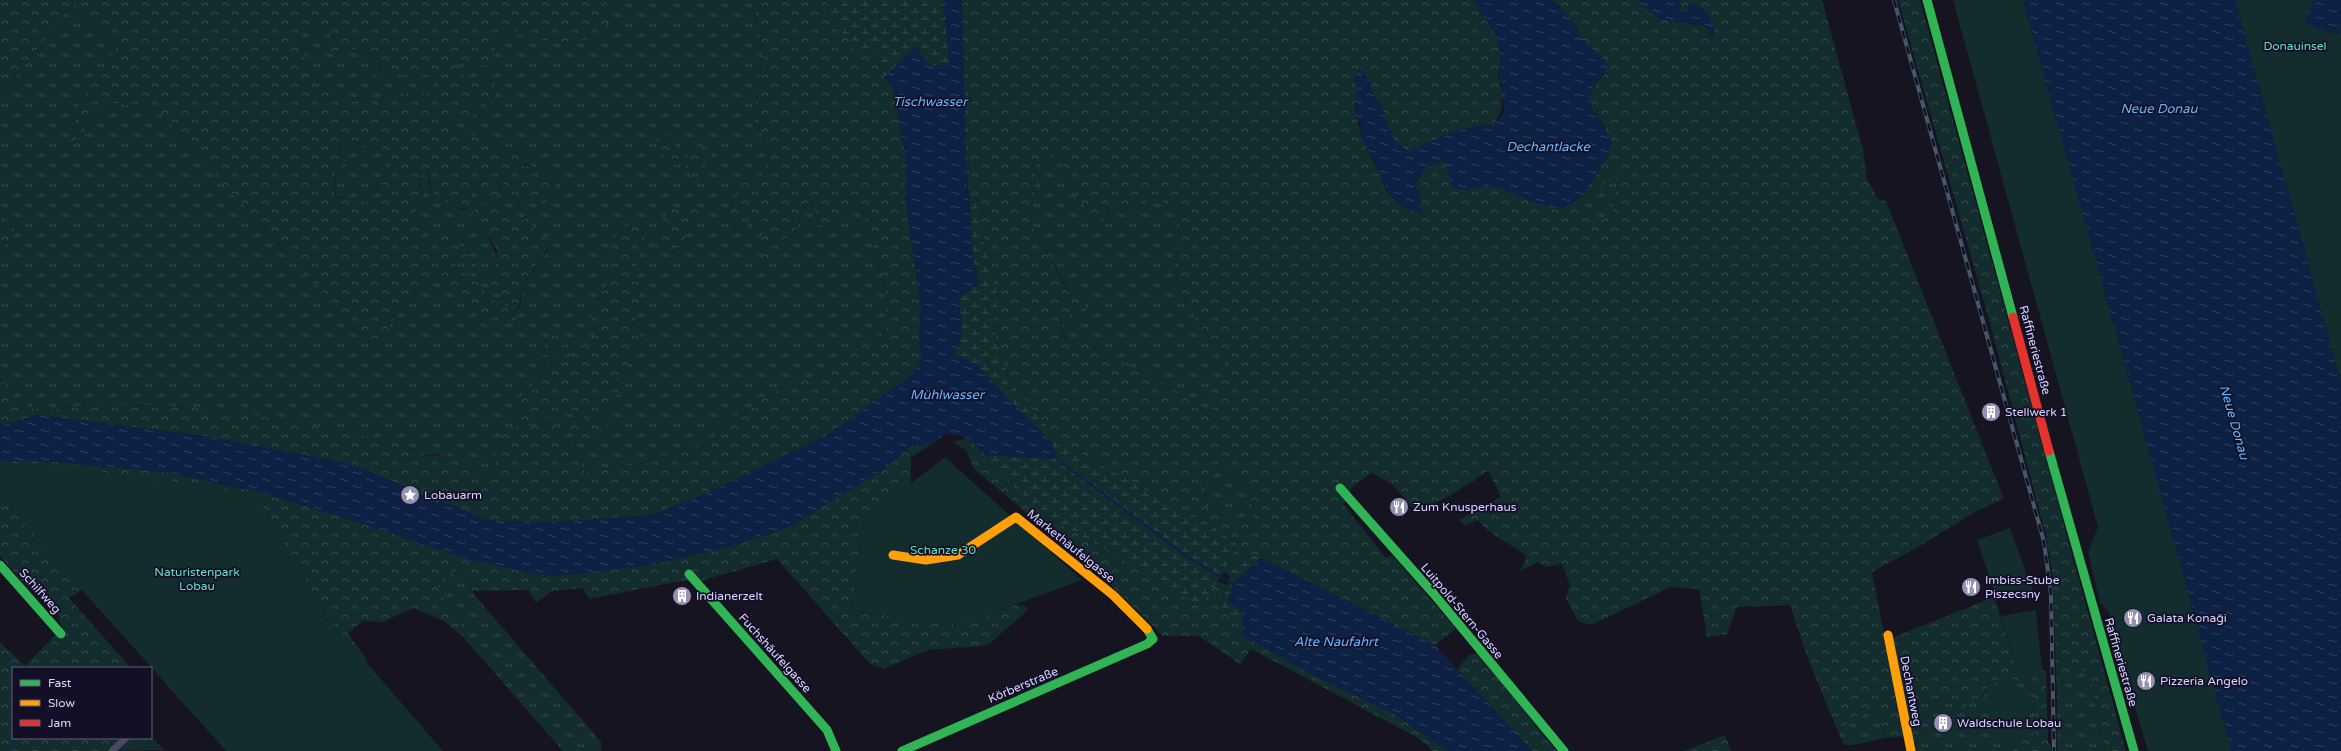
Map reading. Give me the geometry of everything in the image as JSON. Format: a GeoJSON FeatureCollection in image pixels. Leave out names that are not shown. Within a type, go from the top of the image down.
{"type":"FeatureCollection","features":[{"type":"Feature","properties":{"kind":"street","name":"Raffineriestraße"},"geometry":{"type":"LineString","coordinates":[[1927,0],[2076,550],[2134,751]]}},
{"type":"Feature","properties":{"kind":"street","name":"Luitpold-Stern-Gasse"},"geometry":{"type":"LineString","coordinates":[[1340,488],[1433,593],[1564,751]]}},
{"type":"Feature","properties":{"kind":"street","name":"Markethäufelgasse"},"geometry":{"type":"LineString","coordinates":[[893,555],[926,560],[958,555],[1016,517],[1141,621],[1150,630],[1153,639]]}},
{"type":"Feature","properties":{"kind":"street","name":"Schilfweg"},"geometry":{"type":"LineString","coordinates":[[0,565],[60,634]]}},
{"type":"Feature","properties":{"kind":"street","name":"Fuchshäufelgasse"},"geometry":{"type":"LineString","coordinates":[[689,574],[827,730],[836,751]]}},
{"type":"Feature","properties":{"kind":"street","name":"Dechantweg"},"geometry":{"type":"LineString","coordinates":[[1888,635],[1911,751]]}},
{"type":"Feature","properties":{"kind":"street","name":"Körberstraße"},"geometry":{"type":"LineString","coordinates":[[902,751],[1147,644],[1153,639]]}},
{"type":"Feature","properties":{"kind":"street"},"geometry":{"type":"LineString","coordinates":[[112,751],[125,739]]}},
{"type":"Feature","properties":{"kind":"green space"},"geometry":{"type":"Polygon","coordinates":[[[0,0],[609,0],[607,3],[610,22],[595,38],[572,42],[530,40],[511,28],[496,43],[491,66],[457,64],[465,78],[494,81],[496,94],[492,106],[488,108],[475,97],[468,98],[476,113],[469,120],[452,114],[448,124],[468,135],[481,135],[501,150],[523,154],[533,162],[526,161],[520,166],[525,165],[536,167],[550,175],[558,182],[545,204],[515,200],[501,180],[497,195],[492,198],[480,182],[478,188],[471,192],[473,202],[471,207],[460,208],[450,205],[432,191],[429,177],[422,174],[419,187],[424,194],[422,200],[418,202],[420,206],[416,210],[419,218],[415,220],[421,227],[419,237],[415,241],[425,242],[440,230],[445,229],[459,240],[459,246],[465,246],[469,254],[464,260],[454,261],[458,269],[475,278],[489,297],[506,307],[510,304],[484,278],[495,271],[497,250],[490,239],[481,233],[471,213],[484,204],[498,206],[525,221],[527,215],[535,217],[531,223],[537,233],[550,240],[542,258],[527,278],[523,287],[520,304],[516,310],[518,318],[504,324],[500,329],[492,330],[478,317],[475,307],[441,279],[421,287],[394,316],[387,336],[367,342],[156,109],[107,102],[67,151],[80,102],[118,45],[73,3],[0,97],[0,0]],[[324,26],[302,30],[297,42],[305,56],[290,84],[304,75],[318,76],[318,85],[340,96],[359,99],[379,98],[402,94],[437,93],[434,82],[424,74],[410,77],[393,72],[375,78],[383,61],[360,48],[321,54],[320,46],[335,41],[324,26]],[[348,139],[340,151],[348,164],[335,174],[334,197],[369,202],[386,198],[381,179],[394,161],[383,149],[369,148],[348,139]]]}},
{"type":"Feature","properties":{"kind":"green space"},"geometry":{"type":"Polygon","coordinates":[[[609,0],[763,0],[754,16],[764,52],[753,118],[771,153],[764,175],[739,185],[727,218],[743,235],[749,223],[759,216],[782,240],[796,233],[803,204],[812,202],[818,225],[841,225],[852,198],[861,208],[885,284],[888,325],[880,338],[847,351],[820,375],[779,389],[723,424],[711,441],[633,466],[618,465],[585,473],[573,447],[560,438],[502,445],[495,454],[496,472],[483,482],[447,456],[438,454],[422,454],[410,448],[263,416],[232,414],[196,407],[95,404],[48,410],[34,409],[14,399],[0,377],[0,252],[16,230],[0,213],[0,97],[73,3],[119,45],[80,102],[68,150],[107,102],[156,109],[367,342],[387,335],[394,316],[421,287],[442,279],[476,307],[478,317],[504,324],[520,307],[523,285],[547,252],[550,240],[537,233],[530,223],[535,218],[526,222],[498,206],[481,233],[490,241],[494,249],[496,258],[497,287],[502,296],[510,304],[506,307],[489,297],[475,278],[458,269],[454,261],[459,246],[440,230],[425,242],[414,241],[419,237],[421,227],[415,220],[422,174],[429,177],[429,184],[445,200],[464,210],[473,202],[471,192],[480,182],[497,195],[501,180],[515,200],[545,204],[548,173],[527,164],[519,166],[526,161],[531,162],[523,154],[501,150],[481,135],[468,135],[448,124],[452,114],[469,120],[468,98],[474,97],[494,81],[465,78],[456,64],[496,43],[511,28],[530,40],[610,22],[607,3],[609,0]]]}},
{"type":"Feature","properties":{"kind":"green space"},"geometry":{"type":"Polygon","coordinates":[[[763,0],[826,0],[829,13],[870,51],[878,51],[880,71],[893,88],[905,153],[905,197],[921,307],[919,344],[922,358],[911,376],[826,436],[710,492],[652,515],[544,523],[487,520],[350,464],[204,436],[37,415],[3,425],[0,424],[0,377],[14,399],[34,409],[48,410],[95,404],[196,407],[232,414],[263,416],[404,444],[415,453],[422,447],[424,456],[443,455],[469,459],[483,482],[496,472],[495,453],[502,445],[501,437],[510,428],[552,424],[560,438],[573,447],[585,473],[618,465],[633,466],[711,441],[723,424],[779,389],[820,375],[847,351],[880,338],[888,325],[885,284],[861,208],[852,198],[841,225],[831,229],[818,225],[812,202],[803,204],[796,233],[782,240],[774,257],[763,262],[761,237],[769,228],[759,217],[749,223],[743,235],[727,218],[739,185],[764,175],[771,153],[753,118],[764,52],[754,16],[763,0]]]}},
{"type":"Feature","properties":{"kind":"green space"},"geometry":{"type":"Polygon","coordinates":[[[826,0],[943,0],[950,65],[931,66],[915,47],[885,77],[880,71],[878,51],[870,51],[859,56],[829,13],[826,0]]]}},
{"type":"Feature","properties":{"kind":"green space"},"geometry":{"type":"Polygon","coordinates":[[[962,0],[1473,0],[1498,38],[1501,63],[1498,74],[1503,94],[1501,111],[1496,119],[1497,122],[1494,126],[1485,125],[1462,129],[1408,152],[1393,139],[1384,112],[1372,91],[1368,77],[1359,89],[1355,98],[1356,116],[1362,137],[1371,158],[1381,173],[1385,188],[1395,200],[1422,214],[1420,195],[1415,186],[1420,176],[1429,166],[1434,163],[1444,161],[1448,167],[1452,188],[1456,190],[1460,188],[1467,190],[1491,185],[1534,202],[1557,208],[1580,198],[1587,214],[1596,222],[1614,214],[1612,198],[1622,180],[1612,170],[1603,186],[1596,175],[1606,159],[1609,150],[1609,139],[1606,129],[1591,106],[1590,97],[1594,87],[1605,74],[1587,44],[1580,37],[1577,29],[1558,5],[1551,0],[1640,0],[1641,4],[1659,19],[1705,26],[1707,10],[1687,14],[1682,12],[1679,0],[1822,0],[1863,150],[1867,179],[1878,199],[1886,201],[2004,499],[1980,509],[1918,547],[1872,572],[1904,736],[1885,738],[1875,708],[1837,729],[1808,659],[1790,605],[1737,607],[1727,634],[1707,637],[1699,589],[1671,587],[1591,625],[1578,621],[1566,598],[1570,585],[1562,564],[1546,567],[1538,562],[1520,571],[1527,556],[1487,530],[1478,520],[1465,525],[1459,520],[1501,497],[1488,471],[1451,495],[1416,512],[1392,484],[1371,473],[1352,487],[1344,505],[1386,558],[1392,555],[1456,629],[1435,645],[1261,558],[1249,554],[1230,576],[1224,572],[1237,544],[1202,519],[1178,508],[1060,442],[1009,380],[992,324],[999,299],[991,274],[965,144],[962,0]],[[1056,151],[1036,165],[1031,224],[1068,292],[1080,287],[1090,324],[1068,313],[1060,332],[1071,343],[1088,340],[1106,361],[1120,360],[1184,395],[1215,422],[1210,387],[1231,373],[1179,292],[1174,261],[1179,245],[1180,212],[1153,196],[1136,210],[1110,206],[1101,225],[1082,204],[1056,151]],[[1214,467],[1205,491],[1207,507],[1239,524],[1255,519],[1249,490],[1227,470],[1214,467]]]}},
{"type":"Feature","properties":{"kind":"green space"},"geometry":{"type":"Polygon","coordinates":[[[1898,0],[1920,0],[2126,751],[2105,751],[2088,668],[2060,683],[2060,701],[2057,701],[2053,577],[2046,536],[1990,323],[1898,0]]]}},
{"type":"Feature","properties":{"kind":"green space"},"geometry":{"type":"Polygon","coordinates":[[[1953,0],[2023,0],[2168,519],[2231,751],[2148,751],[2135,707],[2129,704],[2134,699],[2126,674],[2121,670],[2122,660],[2109,612],[2100,603],[2088,552],[2098,527],[1953,0]]]}},
{"type":"Feature","properties":{"kind":"green space","name":"Donauinsel"},"geometry":{"type":"Polygon","coordinates":[[[2235,0],[2341,0],[2341,383],[2235,0]]]}},
{"type":"Feature","properties":{"kind":"green space"},"geometry":{"type":"Polygon","coordinates":[[[324,26],[335,41],[321,54],[360,48],[383,61],[375,78],[393,72],[410,77],[424,74],[434,82],[437,93],[402,94],[369,99],[350,98],[340,96],[318,85],[318,76],[289,85],[305,56],[297,42],[302,30],[324,26]]]}},
{"type":"Feature","properties":{"kind":"green space"},"geometry":{"type":"Polygon","coordinates":[[[656,134],[666,134],[678,149],[678,166],[665,158],[658,144],[656,134]]]}},
{"type":"Feature","properties":{"kind":"green space"},"geometry":{"type":"Polygon","coordinates":[[[348,139],[369,148],[383,149],[394,161],[381,179],[387,198],[369,202],[334,197],[335,173],[338,159],[340,152],[348,139]]]}},
{"type":"Feature","properties":{"kind":"green space"},"geometry":{"type":"Polygon","coordinates":[[[705,144],[711,156],[703,170],[702,185],[687,172],[687,154],[705,144]]]}},
{"type":"Feature","properties":{"kind":"green space"},"geometry":{"type":"Polygon","coordinates":[[[965,144],[991,274],[999,299],[992,324],[1009,380],[1060,442],[1178,508],[1202,519],[1237,544],[1224,572],[1204,601],[1192,601],[1048,516],[991,467],[986,455],[1057,459],[1051,442],[1028,419],[954,355],[962,334],[959,298],[979,282],[973,258],[965,144]]]}},
{"type":"Feature","properties":{"kind":"green space"},"geometry":{"type":"Polygon","coordinates":[[[1056,151],[1082,204],[1101,225],[1110,206],[1136,210],[1153,196],[1180,212],[1179,245],[1174,261],[1179,292],[1231,373],[1216,422],[1184,395],[1106,361],[1088,340],[1071,343],[1060,332],[1068,313],[1089,324],[1080,287],[1069,292],[1031,224],[1036,165],[1056,151]]]}},
{"type":"Feature","properties":{"kind":"green space"},"geometry":{"type":"Polygon","coordinates":[[[1612,170],[1622,180],[1612,198],[1615,214],[1596,222],[1587,214],[1580,198],[1596,175],[1603,185],[1612,170]]]}},
{"type":"Feature","properties":{"kind":"green space"},"geometry":{"type":"Polygon","coordinates":[[[690,204],[701,214],[687,226],[685,244],[670,251],[653,246],[657,237],[668,230],[663,220],[668,211],[690,204]]]}},
{"type":"Feature","properties":{"kind":"green space"},"geometry":{"type":"Polygon","coordinates":[[[0,213],[16,230],[0,252],[0,213]]]}},
{"type":"Feature","properties":{"kind":"green space"},"geometry":{"type":"Polygon","coordinates":[[[640,221],[646,234],[637,266],[640,302],[636,319],[643,342],[632,353],[620,391],[596,423],[606,423],[609,428],[587,441],[563,427],[567,423],[583,423],[586,418],[565,413],[515,422],[522,394],[542,377],[541,368],[568,358],[582,346],[556,354],[538,356],[553,334],[558,332],[564,345],[584,344],[597,333],[586,327],[612,271],[608,253],[616,235],[628,225],[640,221]]]}},
{"type":"Feature","properties":{"kind":"green space"},"geometry":{"type":"Polygon","coordinates":[[[472,262],[483,270],[479,275],[468,269],[468,264],[472,262]]]}},
{"type":"Feature","properties":{"kind":"green space"},"geometry":{"type":"Polygon","coordinates":[[[968,438],[986,455],[991,467],[1048,516],[1192,601],[1204,601],[1217,581],[1226,585],[1219,611],[1243,623],[1315,676],[1394,714],[1448,751],[1433,751],[1420,739],[1251,649],[1240,664],[1199,636],[1163,636],[1093,568],[974,469],[966,450],[953,442],[968,438]]]}},
{"type":"Feature","properties":{"kind":"green space"},"geometry":{"type":"Polygon","coordinates":[[[934,443],[911,457],[911,485],[863,520],[852,611],[929,621],[952,620],[954,627],[1014,605],[1025,606],[1028,610],[990,643],[982,646],[927,650],[884,669],[869,663],[777,559],[700,581],[687,580],[589,599],[583,588],[552,591],[536,603],[528,590],[471,591],[469,570],[460,567],[437,587],[460,623],[464,638],[444,621],[413,608],[383,622],[363,621],[348,633],[367,660],[343,684],[202,724],[82,590],[69,598],[130,667],[12,667],[12,739],[123,739],[109,751],[0,751],[0,642],[25,666],[62,628],[55,606],[27,586],[0,556],[0,461],[45,461],[165,472],[263,493],[358,522],[468,559],[534,574],[557,576],[650,565],[727,547],[787,528],[881,471],[911,446],[934,443]]]}},
{"type":"Feature","properties":{"kind":"green space","name":"Schanze 30"},"geometry":{"type":"Polygon","coordinates":[[[944,458],[947,459],[1082,580],[954,627],[952,620],[929,621],[852,611],[863,520],[944,458]]]}},
{"type":"Feature","properties":{"kind":"green space","name":"Naturistenpark Lobau"},"geometry":{"type":"Polygon","coordinates":[[[0,463],[50,464],[60,471],[96,471],[134,479],[182,482],[255,495],[329,619],[443,751],[226,751],[0,497],[0,463]]]}},
{"type":"Feature","properties":{"kind":"green space"},"geometry":{"type":"Polygon","coordinates":[[[1214,467],[1227,470],[1249,490],[1255,519],[1239,524],[1207,507],[1205,491],[1214,467]]]}},
{"type":"Feature","properties":{"kind":"green space"},"geometry":{"type":"Polygon","coordinates":[[[2010,528],[2033,592],[2012,600],[2006,600],[1996,597],[1977,540],[2010,528]]]}},
{"type":"Feature","properties":{"kind":"green space"},"geometry":{"type":"Polygon","coordinates":[[[1249,554],[1261,558],[1233,584],[1228,602],[1240,608],[1243,623],[1219,611],[1230,576],[1249,554]]]}},
{"type":"Feature","properties":{"kind":"green space"},"geometry":{"type":"Polygon","coordinates":[[[460,567],[469,570],[471,591],[601,742],[601,751],[563,751],[464,638],[460,623],[437,587],[460,567]]]}},
{"type":"Feature","properties":{"kind":"green space"},"geometry":{"type":"Polygon","coordinates":[[[1994,597],[2018,671],[2046,670],[2048,743],[2051,745],[2051,751],[2013,751],[2015,745],[2025,740],[2035,731],[2034,695],[2030,685],[2010,678],[1990,681],[1982,697],[1971,699],[1960,714],[1948,699],[1906,706],[1892,638],[1994,597]]]}},
{"type":"Feature","properties":{"kind":"green space"},"geometry":{"type":"Polygon","coordinates":[[[2036,610],[2042,671],[2018,672],[2001,616],[2036,610]]]}},
{"type":"Feature","properties":{"kind":"green space"},"geometry":{"type":"Polygon","coordinates":[[[1478,653],[1556,751],[1532,751],[1457,669],[1469,655],[1478,653]]]}},
{"type":"Feature","properties":{"kind":"green space"},"geometry":{"type":"Polygon","coordinates":[[[2088,668],[2105,751],[2057,751],[2057,701],[2060,701],[2060,683],[2088,668]]]}},
{"type":"Feature","properties":{"kind":"green space"},"geometry":{"type":"Polygon","coordinates":[[[2010,678],[2030,685],[2034,695],[2035,731],[2025,740],[2015,745],[2013,751],[1915,751],[1919,724],[1907,714],[1906,706],[1948,699],[1983,697],[1990,681],[2010,678]]]}},
{"type":"Feature","properties":{"kind":"green space"},"geometry":{"type":"Polygon","coordinates":[[[2001,683],[2011,686],[2019,691],[2027,705],[2030,726],[2029,730],[2025,736],[2015,743],[2007,740],[1995,729],[1990,722],[1986,706],[1989,689],[2001,683]]]}},
{"type":"Feature","properties":{"kind":"green space"},"geometry":{"type":"Polygon","coordinates":[[[1875,708],[1885,738],[1859,744],[1844,745],[1837,729],[1875,708]]]}},
{"type":"Feature","properties":{"kind":"green space"},"geometry":{"type":"Polygon","coordinates":[[[1917,712],[1919,724],[1925,729],[1918,735],[1915,745],[1907,714],[1917,712]]]}},
{"type":"Feature","properties":{"kind":"green space"},"geometry":{"type":"Polygon","coordinates":[[[1725,735],[1731,751],[1684,751],[1725,735]]]}},
{"type":"Feature","properties":{"kind":"green space"},"geometry":{"type":"Polygon","coordinates":[[[152,738],[165,750],[116,751],[129,739],[152,738]]]}},
{"type":"Feature","properties":{"kind":"water","name":"Mühlwasser"},"geometry":{"type":"Polygon","coordinates":[[[943,0],[962,0],[967,185],[973,258],[979,282],[959,298],[962,334],[954,355],[976,364],[1051,443],[1057,459],[986,455],[968,438],[947,433],[934,443],[911,446],[881,471],[787,528],[727,547],[650,565],[557,576],[534,574],[468,559],[358,522],[263,493],[165,472],[45,461],[0,461],[0,424],[3,425],[37,415],[204,436],[350,464],[487,520],[544,523],[652,515],[710,492],[826,436],[911,376],[922,358],[919,344],[921,307],[905,197],[905,153],[893,88],[885,77],[915,47],[931,66],[950,65],[943,0]]]}},
{"type":"Feature","properties":{"kind":"water","name":"Dechantlacke"},"geometry":{"type":"Polygon","coordinates":[[[1473,0],[1551,0],[1571,19],[1580,37],[1608,64],[1593,88],[1591,103],[1596,116],[1612,142],[1604,161],[1591,184],[1574,202],[1565,207],[1556,208],[1540,204],[1493,186],[1474,189],[1460,188],[1456,190],[1452,188],[1449,171],[1444,161],[1434,163],[1429,166],[1420,176],[1415,186],[1420,195],[1422,215],[1401,206],[1394,200],[1385,187],[1381,173],[1362,140],[1361,126],[1356,116],[1355,99],[1358,89],[1353,78],[1360,69],[1368,77],[1372,91],[1384,112],[1393,139],[1408,152],[1462,129],[1473,126],[1494,126],[1504,112],[1502,84],[1498,74],[1501,63],[1498,38],[1473,0]]]}},
{"type":"Feature","properties":{"kind":"water"},"geometry":{"type":"Polygon","coordinates":[[[1640,0],[1679,0],[1682,12],[1687,14],[1689,2],[1707,10],[1715,33],[1712,39],[1705,26],[1659,19],[1641,4],[1640,0]]]}},
{"type":"Feature","properties":{"kind":"water","name":"Neue Donau"},"geometry":{"type":"Polygon","coordinates":[[[2023,0],[2235,0],[2341,383],[2341,751],[2231,751],[2168,519],[2023,0]]]}},
{"type":"Feature","properties":{"kind":"water"},"geometry":{"type":"Polygon","coordinates":[[[2313,0],[2341,0],[2341,26],[2338,35],[2305,24],[2313,0]]]}},
{"type":"Feature","properties":{"kind":"water","name":"Alte Naufahrt"},"geometry":{"type":"Polygon","coordinates":[[[1261,558],[1435,645],[1532,751],[1448,751],[1394,714],[1315,676],[1241,635],[1243,623],[1240,608],[1228,602],[1233,584],[1261,558]]]}},
{"type":"Feature","properties":{"kind":"waterway","name":"Mühlwasser"},"geometry":{"type":"LineString","coordinates":[[1057,459],[1188,557],[1233,584]]}},
{"type":"Feature","properties":{"kind":"railway"},"geometry":{"type":"LineString","coordinates":[[1894,0],[2044,542],[2051,594],[2054,751]]}},
{"type":"Feature","properties":{"kind":"traffic: fast"},"geometry":{"type":"LineString","coordinates":[[1927,0],[2013,317]]}},
{"type":"Feature","properties":{"kind":"traffic: fast"},"geometry":{"type":"LineString","coordinates":[[2049,451],[2134,751]]}},
{"type":"Feature","properties":{"kind":"traffic: fast"},"geometry":{"type":"LineString","coordinates":[[1340,488],[1433,593],[1564,751]]}},
{"type":"Feature","properties":{"kind":"traffic: fast"},"geometry":{"type":"LineString","coordinates":[[0,565],[61,634]]}},
{"type":"Feature","properties":{"kind":"traffic: fast"},"geometry":{"type":"LineString","coordinates":[[689,574],[827,730],[836,751]]}},
{"type":"Feature","properties":{"kind":"traffic: fast"},"geometry":{"type":"LineString","coordinates":[[902,751],[1147,644],[1153,639],[1147,629]]}},
{"type":"Feature","properties":{"kind":"traffic: slow"},"geometry":{"type":"LineString","coordinates":[[893,555],[926,560],[958,555],[1016,517],[1113,595],[1147,629]]}},
{"type":"Feature","properties":{"kind":"traffic: slow"},"geometry":{"type":"LineString","coordinates":[[1888,635],[1911,751]]}},
{"type":"Feature","properties":{"kind":"traffic: jam"},"geometry":{"type":"LineString","coordinates":[[2013,317],[2049,451]]}},
{"type":"Feature","properties":{"kind":"place","name":"Stellwerk 1"},"geometry":{"type":"Point","coordinates":[1991,412]}},
{"type":"Feature","properties":{"kind":"place","name":"Lobauarm"},"geometry":{"type":"Point","coordinates":[410,495]}},
{"type":"Feature","properties":{"kind":"place","name":"Zum Knusperhaus"},"geometry":{"type":"Point","coordinates":[1399,507]}},
{"type":"Feature","properties":{"kind":"place","name":"Imbiss-Stube Piszecsny"},"geometry":{"type":"Point","coordinates":[1971,587]}},
{"type":"Feature","properties":{"kind":"place","name":"Indianerzelt"},"geometry":{"type":"Point","coordinates":[682,596]}},
{"type":"Feature","properties":{"kind":"place","name":"Galata Konaği"},"geometry":{"type":"Point","coordinates":[2133,618]}},
{"type":"Feature","properties":{"kind":"place","name":"Pizzeria Angelo"},"geometry":{"type":"Point","coordinates":[2146,681]}},
{"type":"Feature","properties":{"kind":"place","name":"Waldschule Lobau"},"geometry":{"type":"Point","coordinates":[1943,723]}},
{"type":"Feature","properties":{"kind":"water label","name":"Tischwasser"},"geometry":{"type":"Point","coordinates":[930,101]}}]}
